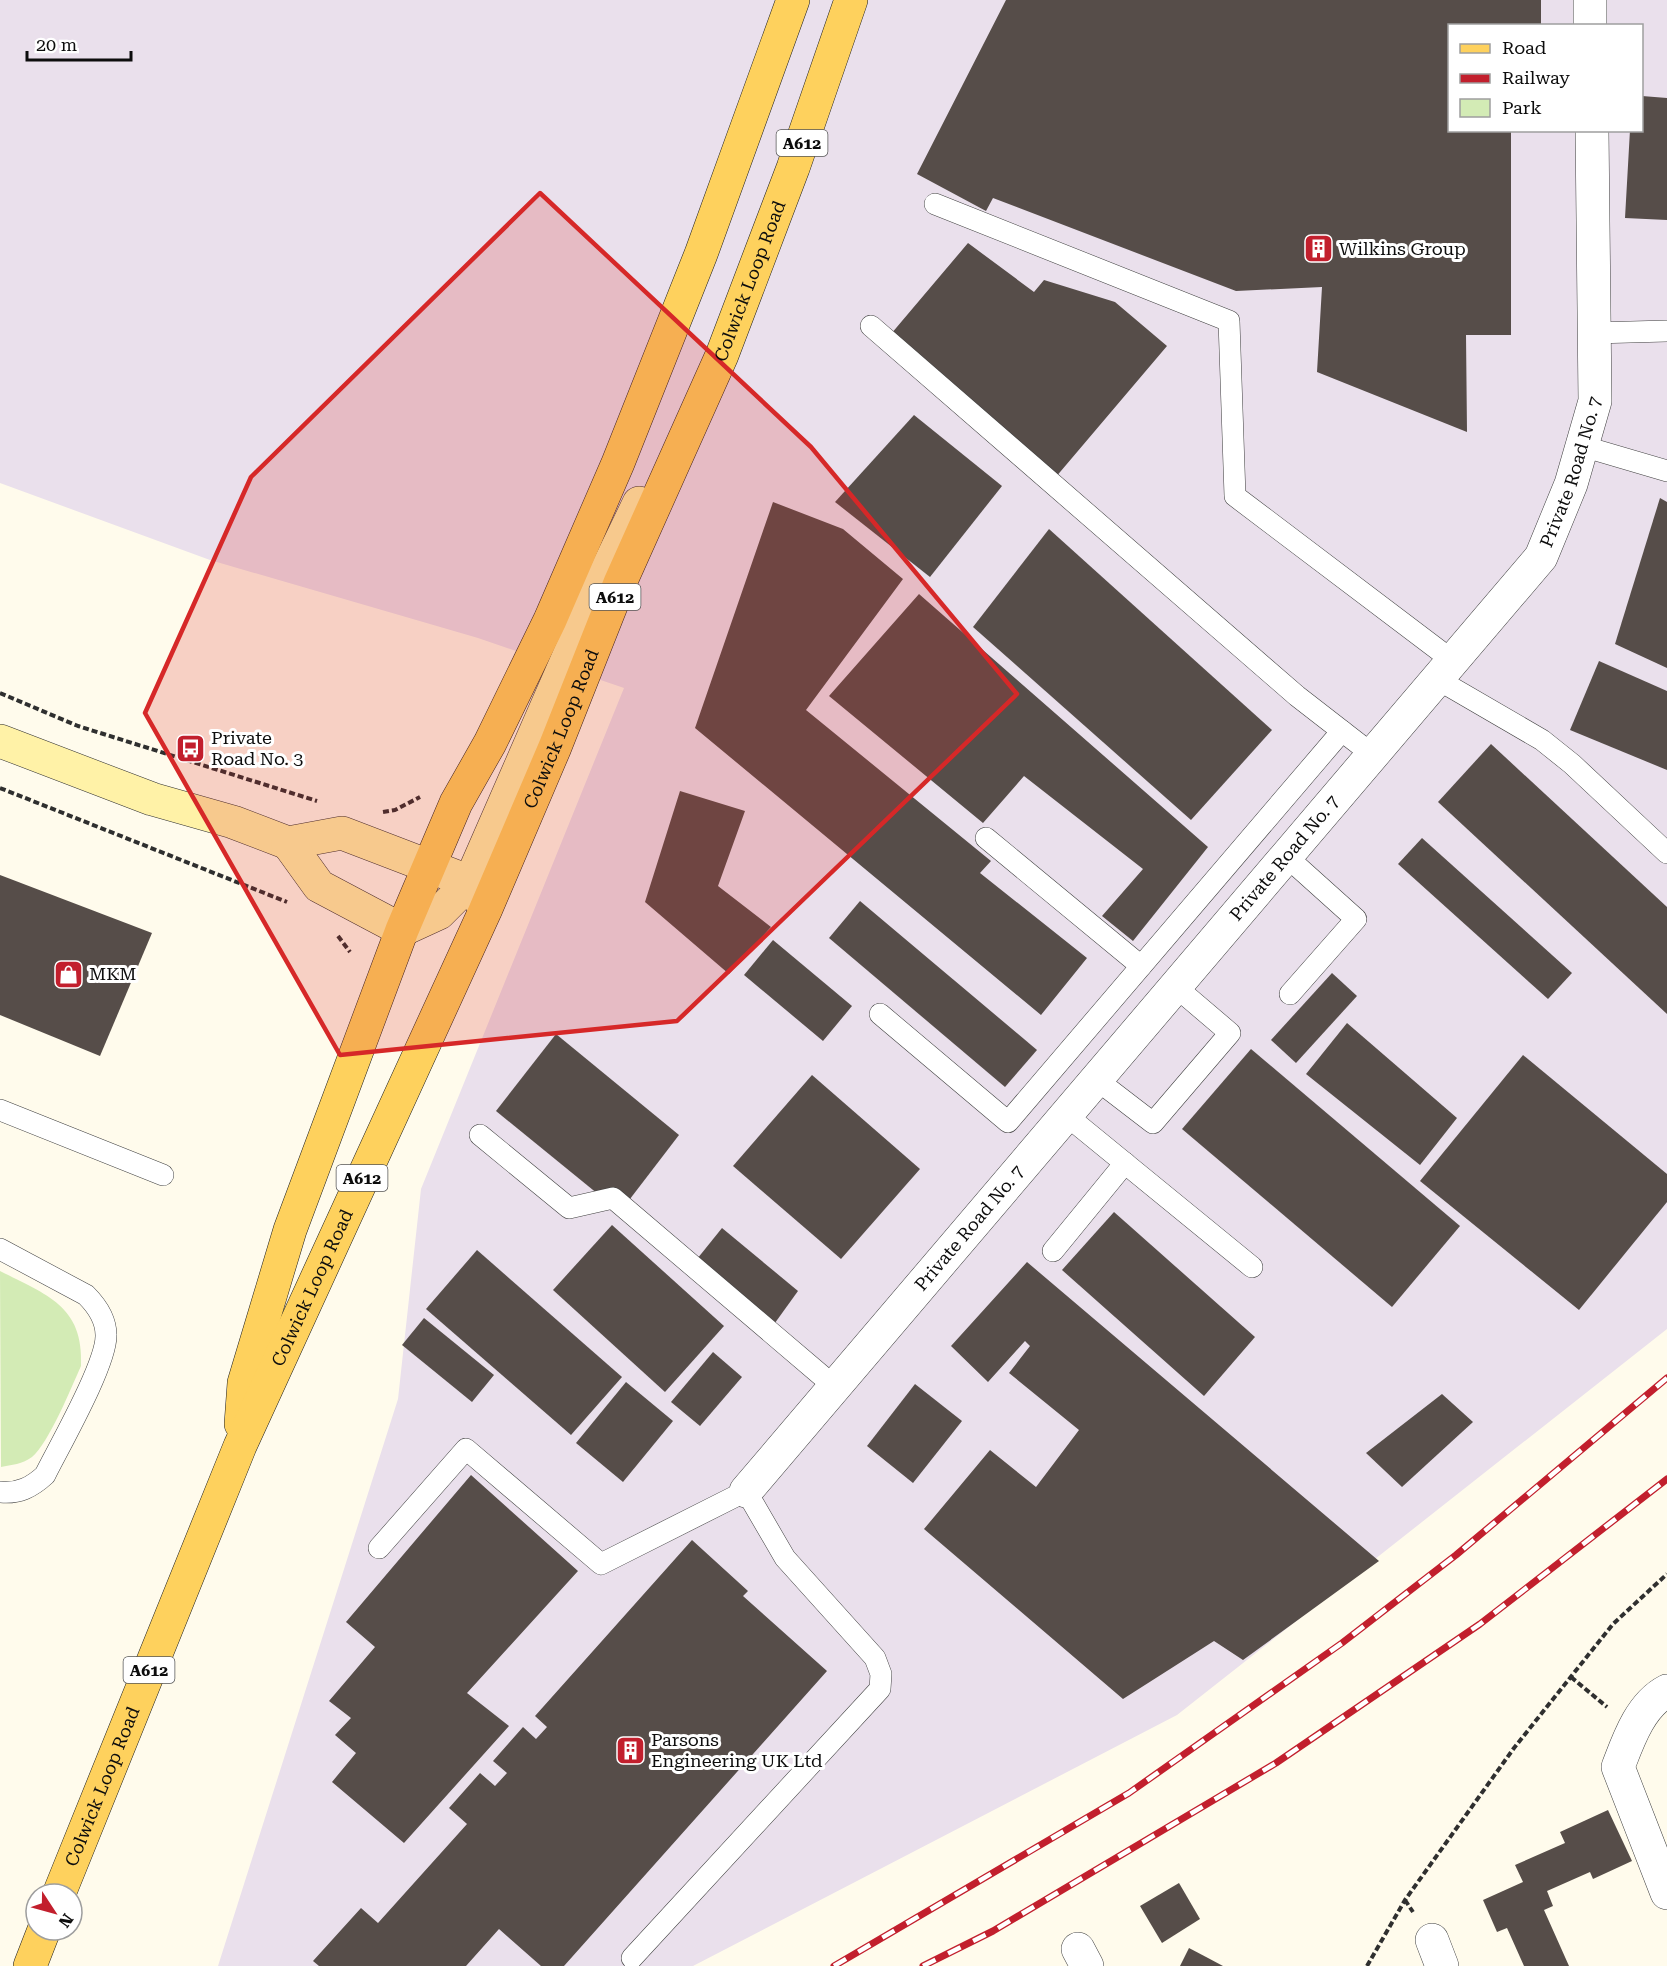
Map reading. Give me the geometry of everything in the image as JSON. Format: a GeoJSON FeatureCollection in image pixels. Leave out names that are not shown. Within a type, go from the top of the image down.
{"type":"FeatureCollection","features":[{"type":"Feature","properties":{"kind":"main road","name":"Colwick Loop Road"},"geometry":{"type":"LineString","coordinates":[[240,1446],[244,1383],[290,1230],[402,930],[456,804],[490,743],[550,620],[622,452],[701,254],[793,0]]}},
{"type":"Feature","properties":{"kind":"main road","name":"Colwick Loop Road"},"geometry":{"type":"LineString","coordinates":[[64,1882],[240,1446],[485,910],[551,757],[620,583],[700,406],[793,168],[851,0]]}},
{"type":"Feature","properties":{"kind":"main road"},"geometry":{"type":"LineString","coordinates":[[30,1966],[39,1942]]}},
{"type":"Feature","properties":{"kind":"street"},"geometry":{"type":"LineString","coordinates":[[1590,0],[1590,24]]}},
{"type":"Feature","properties":{"kind":"street","name":"Private Road No. 7"},"geometry":{"type":"LineString","coordinates":[[746,1491],[1541,557],[1571,484],[1595,401],[1592,132]]}},
{"type":"Feature","properties":{"kind":"street"},"geometry":{"type":"LineString","coordinates":[[288,843],[319,886],[402,930],[439,913],[470,882],[602,580],[658,463],[663,453],[700,406]]}},
{"type":"Feature","properties":{"kind":"street"},"geometry":{"type":"LineString","coordinates":[[0,741],[152,799],[233,822],[288,843],[342,833],[470,882],[485,910]]}},
{"type":"Feature","properties":{"kind":"street"},"geometry":{"type":"LineString","coordinates":[[1667,1691],[1660,1695],[1633,1728],[1618,1767],[1667,1893]]}},
{"type":"Feature","properties":{"kind":"lane"},"geometry":{"type":"LineString","coordinates":[[935,204],[1229,321],[1235,496],[1445,670],[1572,764],[1667,854]]}},
{"type":"Feature","properties":{"kind":"lane"},"geometry":{"type":"LineString","coordinates":[[871,327],[1298,696],[1373,755]]}},
{"type":"Feature","properties":{"kind":"lane"},"geometry":{"type":"LineString","coordinates":[[1594,333],[1667,331]]}},
{"type":"Feature","properties":{"kind":"lane"},"geometry":{"type":"LineString","coordinates":[[1582,446],[1667,471]]}},
{"type":"Feature","properties":{"kind":"lane"},"geometry":{"type":"LineString","coordinates":[[880,1014],[1008,1122],[1342,731]]}},
{"type":"Feature","properties":{"kind":"lane"},"geometry":{"type":"LineString","coordinates":[[986,838],[1141,966]]}},
{"type":"Feature","properties":{"kind":"lane"},"geometry":{"type":"LineString","coordinates":[[1287,857],[1356,920],[1290,994]]}},
{"type":"Feature","properties":{"kind":"lane"},"geometry":{"type":"LineString","coordinates":[[1097,1080],[1153,1124],[1230,1033],[1176,987]]}},
{"type":"Feature","properties":{"kind":"lane"},"geometry":{"type":"LineString","coordinates":[[0,1110],[163,1175]]}},
{"type":"Feature","properties":{"kind":"lane"},"geometry":{"type":"LineString","coordinates":[[1066,1116],[1252,1267]]}},
{"type":"Feature","properties":{"kind":"lane"},"geometry":{"type":"LineString","coordinates":[[480,1135],[569,1208],[613,1198],[835,1388]]}},
{"type":"Feature","properties":{"kind":"lane"},"geometry":{"type":"LineString","coordinates":[[1053,1251],[1125,1163]]}},
{"type":"Feature","properties":{"kind":"lane"},"geometry":{"type":"LineString","coordinates":[[0,1249],[86,1295],[97,1306],[106,1334],[100,1362],[45,1475],[23,1490],[0,1492]]}},
{"type":"Feature","properties":{"kind":"lane"},"geometry":{"type":"LineString","coordinates":[[379,1548],[466,1449],[601,1564],[746,1491],[785,1558],[875,1658],[881,1674],[880,1689],[632,1958]]}},
{"type":"Feature","properties":{"kind":"path"},"geometry":{"type":"LineString","coordinates":[[0,693],[78,726],[325,804]]}},
{"type":"Feature","properties":{"kind":"path"},"geometry":{"type":"LineString","coordinates":[[0,788],[294,905]]}},
{"type":"Feature","properties":{"kind":"path"},"geometry":{"type":"LineString","coordinates":[[377,812],[395,810],[427,792]]}},
{"type":"Feature","properties":{"kind":"path"},"geometry":{"type":"LineString","coordinates":[[334,931],[350,952]]}},
{"type":"Feature","properties":{"kind":"path"},"geometry":{"type":"LineString","coordinates":[[1367,1966],[1405,1900],[1453,1831],[1613,1624],[1667,1574]]}},
{"type":"Feature","properties":{"kind":"path"},"geometry":{"type":"LineString","coordinates":[[1571,1677],[1603,1704]]}},
{"type":"Feature","properties":{"kind":"highlighted area"},"geometry":{"type":"Polygon","coordinates":[[[540,193],[811,447],[1017,694],[677,1021],[340,1055],[145,713],[251,477],[540,193]]]}},
{"type":"Feature","properties":{"kind":"shaded area"},"geometry":{"type":"Polygon","coordinates":[[[0,0],[1667,0],[1667,1329],[1177,1715],[693,1966],[218,1966],[398,1399],[421,1189],[624,688],[478,638],[210,560],[0,483],[0,0]]]}},
{"type":"Feature","properties":{"kind":"green space"},"geometry":{"type":"Polygon","coordinates":[[[0,1271],[47,1296],[69,1316],[76,1329],[81,1366],[39,1450],[25,1461],[1,1467],[0,1271]]]}},
{"type":"Feature","properties":{"kind":"building","name":"Wilkins Group"},"geometry":{"type":"Polygon","coordinates":[[[1006,0],[1541,0],[1541,24],[1448,24],[1448,132],[1511,132],[1511,335],[1466,335],[1467,432],[1317,372],[1322,287],[1236,291],[993,198],[986,211],[917,174],[1006,0]]]}},
{"type":"Feature","properties":{"kind":"building"},"geometry":{"type":"Polygon","coordinates":[[[1643,96],[1667,98],[1667,220],[1625,218],[1630,132],[1643,132],[1643,96]]]}},
{"type":"Feature","properties":{"kind":"building"},"geometry":{"type":"Polygon","coordinates":[[[968,243],[1034,292],[1044,280],[1115,302],[1167,346],[1055,478],[891,334],[968,243]]]}},
{"type":"Feature","properties":{"kind":"building"},"geometry":{"type":"Polygon","coordinates":[[[914,415],[1002,486],[930,577],[835,502],[914,415]]]}},
{"type":"Feature","properties":{"kind":"building"},"geometry":{"type":"Polygon","coordinates":[[[1660,498],[1667,502],[1667,668],[1615,644],[1660,498]]]}},
{"type":"Feature","properties":{"kind":"building"},"geometry":{"type":"Polygon","coordinates":[[[773,502],[843,529],[903,579],[806,710],[991,861],[980,873],[1087,958],[1041,1015],[695,728],[773,502]]]}},
{"type":"Feature","properties":{"kind":"building"},"geometry":{"type":"Polygon","coordinates":[[[1049,529],[1272,730],[1191,820],[973,627],[1049,529]]]}},
{"type":"Feature","properties":{"kind":"building"},"geometry":{"type":"Polygon","coordinates":[[[919,594],[1208,847],[1133,941],[1102,916],[1143,869],[1024,776],[983,823],[829,696],[919,594]]]}},
{"type":"Feature","properties":{"kind":"building"},"geometry":{"type":"Polygon","coordinates":[[[1599,661],[1667,691],[1667,770],[1570,730],[1599,661]]]}},
{"type":"Feature","properties":{"kind":"building"},"geometry":{"type":"Polygon","coordinates":[[[1491,744],[1667,907],[1667,1014],[1438,802],[1491,744]]]}},
{"type":"Feature","properties":{"kind":"building"},"geometry":{"type":"Polygon","coordinates":[[[680,791],[745,811],[718,886],[771,927],[729,974],[645,902],[680,791]]]}},
{"type":"Feature","properties":{"kind":"building"},"geometry":{"type":"Polygon","coordinates":[[[1422,838],[1572,973],[1548,999],[1398,864],[1422,838]]]}},
{"type":"Feature","properties":{"kind":"building","name":"MKM"},"geometry":{"type":"Polygon","coordinates":[[[0,875],[152,933],[100,1056],[0,1015],[0,875]]]}},
{"type":"Feature","properties":{"kind":"building"},"geometry":{"type":"Polygon","coordinates":[[[860,901],[1037,1050],[1005,1087],[829,938],[860,901]]]}},
{"type":"Feature","properties":{"kind":"building"},"geometry":{"type":"Polygon","coordinates":[[[773,940],[852,1006],[823,1041],[744,975],[773,940]]]}},
{"type":"Feature","properties":{"kind":"building"},"geometry":{"type":"Polygon","coordinates":[[[1332,973],[1357,996],[1296,1063],[1271,1040],[1332,973]]]}},
{"type":"Feature","properties":{"kind":"building"},"geometry":{"type":"Polygon","coordinates":[[[1347,1023],[1457,1118],[1420,1165],[1306,1074],[1347,1023]]]}},
{"type":"Feature","properties":{"kind":"building"},"geometry":{"type":"Polygon","coordinates":[[[556,1034],[679,1135],[620,1212],[496,1111],[556,1034]]]}},
{"type":"Feature","properties":{"kind":"building"},"geometry":{"type":"Polygon","coordinates":[[[1251,1049],[1460,1226],[1392,1307],[1182,1129],[1251,1049]]]}},
{"type":"Feature","properties":{"kind":"building"},"geometry":{"type":"Polygon","coordinates":[[[1523,1055],[1667,1174],[1667,1202],[1579,1310],[1420,1181],[1523,1055]]]}},
{"type":"Feature","properties":{"kind":"building"},"geometry":{"type":"Polygon","coordinates":[[[812,1075],[920,1169],[841,1259],[733,1166],[812,1075]]]}},
{"type":"Feature","properties":{"kind":"building"},"geometry":{"type":"Polygon","coordinates":[[[1114,1212],[1255,1337],[1204,1396],[1062,1270],[1114,1212]]]}},
{"type":"Feature","properties":{"kind":"building"},"geometry":{"type":"Polygon","coordinates":[[[612,1225],[724,1326],[665,1392],[553,1290],[612,1225]]]}},
{"type":"Feature","properties":{"kind":"building"},"geometry":{"type":"Polygon","coordinates":[[[722,1228],[798,1291],[767,1334],[689,1269],[722,1228]]]}},
{"type":"Feature","properties":{"kind":"building"},"geometry":{"type":"Polygon","coordinates":[[[477,1250],[622,1377],[571,1435],[426,1309],[477,1250]]]}},
{"type":"Feature","properties":{"kind":"building"},"geometry":{"type":"Polygon","coordinates":[[[1027,1262],[1379,1561],[1243,1660],[1214,1641],[1123,1699],[924,1529],[990,1450],[1036,1487],[1079,1430],[1009,1373],[1030,1346],[1025,1341],[988,1382],[951,1346],[1027,1262]]]}},
{"type":"Feature","properties":{"kind":"building"},"geometry":{"type":"Polygon","coordinates":[[[424,1318],[494,1375],[472,1402],[402,1345],[424,1318]]]}},
{"type":"Feature","properties":{"kind":"building"},"geometry":{"type":"Polygon","coordinates":[[[713,1352],[742,1377],[700,1426],[671,1402],[713,1352]]]}},
{"type":"Feature","properties":{"kind":"building"},"geometry":{"type":"Polygon","coordinates":[[[626,1382],[673,1421],[623,1482],[576,1443],[626,1382]]]}},
{"type":"Feature","properties":{"kind":"building"},"geometry":{"type":"Polygon","coordinates":[[[915,1384],[962,1421],[913,1483],[867,1446],[915,1384]]]}},
{"type":"Feature","properties":{"kind":"building"},"geometry":{"type":"Polygon","coordinates":[[[1442,1394],[1473,1422],[1402,1487],[1366,1453],[1442,1394]]]}},
{"type":"Feature","properties":{"kind":"building"},"geometry":{"type":"Polygon","coordinates":[[[471,1475],[578,1571],[467,1693],[509,1726],[404,1843],[332,1782],[356,1753],[335,1735],[351,1718],[329,1701],[375,1647],[346,1622],[471,1475]]]}},
{"type":"Feature","properties":{"kind":"building","name":"Parsons Engineering UK Ltd"},"geometry":{"type":"Polygon","coordinates":[[[692,1540],[748,1591],[743,1596],[827,1671],[564,1966],[541,1966],[499,1929],[466,1966],[319,1966],[313,1961],[361,1908],[378,1923],[467,1824],[449,1808],[480,1773],[495,1786],[507,1773],[493,1761],[523,1727],[536,1739],[547,1727],[535,1716],[692,1540]]]}},
{"type":"Feature","properties":{"kind":"building"},"geometry":{"type":"Polygon","coordinates":[[[1608,1810],[1632,1861],[1593,1879],[1590,1872],[1547,1891],[1553,1906],[1544,1910],[1569,1966],[1524,1966],[1507,1928],[1497,1932],[1483,1900],[1523,1882],[1515,1865],[1565,1843],[1560,1832],[1608,1810]]]}},
{"type":"Feature","properties":{"kind":"building"},"geometry":{"type":"Polygon","coordinates":[[[1179,1883],[1200,1919],[1162,1943],[1140,1906],[1179,1883]]]}},
{"type":"Feature","properties":{"kind":"building"},"geometry":{"type":"Polygon","coordinates":[[[1189,1948],[1208,1958],[1223,1966],[1180,1966],[1189,1948]]]}},
{"type":"Feature","properties":{"kind":"railway"},"geometry":{"type":"LineString","coordinates":[[834,1966],[1129,1793],[1342,1643],[1456,1555],[1667,1378]]}},
{"type":"Feature","properties":{"kind":"railway"},"geometry":{"type":"LineString","coordinates":[[923,1966],[993,1931],[1276,1763],[1480,1624],[1667,1479]]}},
{"type":"Feature","properties":{"kind":"place","name":"Wilkins Group"},"geometry":{"type":"Point","coordinates":[1318,249]}},
{"type":"Feature","properties":{"kind":"place","name":"Private Road No. 3"},"geometry":{"type":"Point","coordinates":[190,748]}},
{"type":"Feature","properties":{"kind":"place","name":"MKM"},"geometry":{"type":"Point","coordinates":[68,974]}},
{"type":"Feature","properties":{"kind":"place","name":"Parsons Engineering UK Ltd"},"geometry":{"type":"Point","coordinates":[630,1750]}}]}
